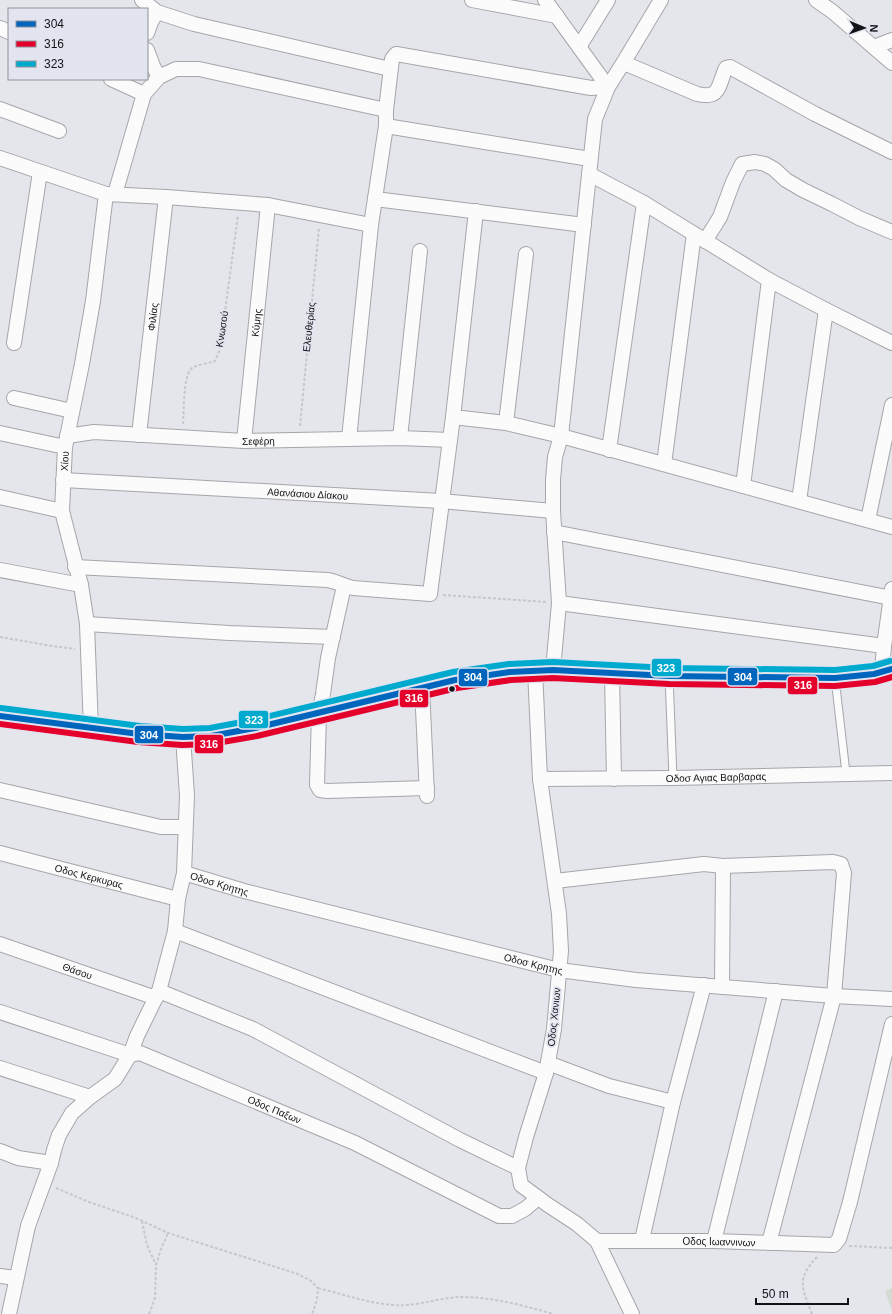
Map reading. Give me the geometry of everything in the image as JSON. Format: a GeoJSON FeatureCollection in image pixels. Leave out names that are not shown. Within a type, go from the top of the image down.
{"type":"FeatureCollection","features":[{"type":"Feature","properties":{"kind":"main road"},"geometry":{"type":"LineString","coordinates":[[0,716],[91,729],[139,734],[183,737],[211,736],[319,714],[422,687],[482,675],[544,670],[669,676],[835,678],[887,670]]}},
{"type":"Feature","properties":{"kind":"street"},"geometry":{"type":"LineString","coordinates":[[142,0],[157,12],[194,24],[390,69]]}},
{"type":"Feature","properties":{"kind":"street"},"geometry":{"type":"LineString","coordinates":[[472,0],[556,16]]}},
{"type":"Feature","properties":{"kind":"street"},"geometry":{"type":"LineString","coordinates":[[545,0],[608,87]]}},
{"type":"Feature","properties":{"kind":"street"},"geometry":{"type":"LineString","coordinates":[[579,48],[608,0]]}},
{"type":"Feature","properties":{"kind":"street","name":"Οδος Χανιων"},"geometry":{"type":"LineString","coordinates":[[518,1168],[547,1068],[554,1029],[561,951],[559,914],[540,779],[544,670],[559,603],[552,511],[553,480],[555,457],[561,436],[590,159],[595,119],[608,87],[661,0]]}},
{"type":"Feature","properties":{"kind":"street"},"geometry":{"type":"LineString","coordinates":[[816,0],[892,63]]}},
{"type":"Feature","properties":{"kind":"street"},"geometry":{"type":"LineString","coordinates":[[148,30],[157,12]]}},
{"type":"Feature","properties":{"kind":"street"},"geometry":{"type":"LineString","coordinates":[[874,47],[892,40]]}},
{"type":"Feature","properties":{"kind":"street"},"geometry":{"type":"LineString","coordinates":[[148,53],[153,66],[160,77]]}},
{"type":"Feature","properties":{"kind":"street"},"geometry":{"type":"LineString","coordinates":[[349,439],[371,225],[386,126],[386,110],[392,59],[396,54],[591,88],[608,87]]}},
{"type":"Feature","properties":{"kind":"street"},"geometry":{"type":"LineString","coordinates":[[624,63],[697,94],[707,96],[712,95],[717,90],[724,70],[726,68],[730,68],[814,114],[892,152]]}},
{"type":"Feature","properties":{"kind":"street"},"geometry":{"type":"LineString","coordinates":[[113,80],[144,94],[160,77],[176,69],[199,68],[386,110]]}},
{"type":"Feature","properties":{"kind":"street","name":"Χίου"},"geometry":{"type":"LineString","coordinates":[[91,729],[88,624],[81,585],[75,567],[62,511],[66,442],[93,301],[110,194],[144,94]]}},
{"type":"Feature","properties":{"kind":"street"},"geometry":{"type":"LineString","coordinates":[[0,109],[59,131]]}},
{"type":"Feature","properties":{"kind":"street"},"geometry":{"type":"LineString","coordinates":[[386,126],[590,159]]}},
{"type":"Feature","properties":{"kind":"street"},"geometry":{"type":"LineString","coordinates":[[0,158],[110,194],[268,205],[371,225]]}},
{"type":"Feature","properties":{"kind":"street"},"geometry":{"type":"LineString","coordinates":[[664,464],[699,237],[720,217],[733,182],[742,164],[755,162],[765,164],[774,169],[786,180],[803,190],[858,218],[892,232]]}},
{"type":"Feature","properties":{"kind":"street"},"geometry":{"type":"LineString","coordinates":[[14,343],[40,172]]}},
{"type":"Feature","properties":{"kind":"street"},"geometry":{"type":"LineString","coordinates":[[589,174],[644,203],[769,280],[892,343]]}},
{"type":"Feature","properties":{"kind":"street","name":"Φιλίας"},"geometry":{"type":"LineString","coordinates":[[139,436],[166,197]]}},
{"type":"Feature","properties":{"kind":"street"},"geometry":{"type":"LineString","coordinates":[[375,199],[584,225]]}},
{"type":"Feature","properties":{"kind":"street"},"geometry":{"type":"LineString","coordinates":[[609,450],[644,203]]}},
{"type":"Feature","properties":{"kind":"street","name":"Κύμης"},"geometry":{"type":"LineString","coordinates":[[244,441],[268,205]]}},
{"type":"Feature","properties":{"kind":"street"},"geometry":{"type":"LineString","coordinates":[[75,567],[327,580],[336,581],[344,586],[353,588],[430,594],[453,417],[476,211]]}},
{"type":"Feature","properties":{"kind":"street"},"geometry":{"type":"LineString","coordinates":[[400,438],[420,251]]}},
{"type":"Feature","properties":{"kind":"street"},"geometry":{"type":"LineString","coordinates":[[506,423],[526,254]]}},
{"type":"Feature","properties":{"kind":"street"},"geometry":{"type":"LineString","coordinates":[[743,486],[769,280]]}},
{"type":"Feature","properties":{"kind":"street"},"geometry":{"type":"LineString","coordinates":[[799,501],[826,310]]}},
{"type":"Feature","properties":{"kind":"street"},"geometry":{"type":"LineString","coordinates":[[14,398],[72,411]]}},
{"type":"Feature","properties":{"kind":"street"},"geometry":{"type":"LineString","coordinates":[[868,520],[892,405]]}},
{"type":"Feature","properties":{"kind":"street"},"geometry":{"type":"LineString","coordinates":[[453,417],[506,423],[561,436],[892,527]]}},
{"type":"Feature","properties":{"kind":"street","name":"Σεφέρη"},"geometry":{"type":"LineString","coordinates":[[66,442],[94,432],[139,436],[244,441],[400,438],[450,440]]}},
{"type":"Feature","properties":{"kind":"street"},"geometry":{"type":"LineString","coordinates":[[0,433],[66,442]]}},
{"type":"Feature","properties":{"kind":"street","name":"Αθανάσιου Δίακου"},"geometry":{"type":"LineString","coordinates":[[63,480],[441,501],[552,511]]}},
{"type":"Feature","properties":{"kind":"street"},"geometry":{"type":"LineString","coordinates":[[0,497],[62,511]]}},
{"type":"Feature","properties":{"kind":"street"},"geometry":{"type":"LineString","coordinates":[[554,532],[891,593],[884,646],[887,670]]}},
{"type":"Feature","properties":{"kind":"street"},"geometry":{"type":"LineString","coordinates":[[0,570],[81,585]]}},
{"type":"Feature","properties":{"kind":"street"},"geometry":{"type":"LineString","coordinates":[[344,586],[319,714],[317,784],[320,790],[427,792],[422,687]]}},
{"type":"Feature","properties":{"kind":"street"},"geometry":{"type":"LineString","coordinates":[[559,603],[884,646]]}},
{"type":"Feature","properties":{"kind":"street"},"geometry":{"type":"LineString","coordinates":[[88,624],[229,633],[333,637]]}},
{"type":"Feature","properties":{"kind":"street"},"geometry":{"type":"LineString","coordinates":[[612,674],[614,778]]}},
{"type":"Feature","properties":{"kind":"street"},"geometry":{"type":"LineString","coordinates":[[9,1314],[28,1226],[51,1163],[59,1135],[72,1113],[90,1097],[115,1079],[130,1055],[137,1036],[157,994],[175,931],[178,899],[184,873],[187,795],[183,737]]}},
{"type":"Feature","properties":{"kind":"street","name":"Οδοσ Αγιας Βαρβαρας"},"geometry":{"type":"LineString","coordinates":[[540,779],[673,778],[892,773]]}},
{"type":"Feature","properties":{"kind":"street"},"geometry":{"type":"LineString","coordinates":[[0,790],[161,827],[185,826]]}},
{"type":"Feature","properties":{"kind":"street","name":"Οδος Κερκυρας"},"geometry":{"type":"LineString","coordinates":[[0,853],[178,899]]}},
{"type":"Feature","properties":{"kind":"street"},"geometry":{"type":"LineString","coordinates":[[554,881],[704,864],[723,866],[833,862],[841,864],[844,873],[834,996],[769,1243]]}},
{"type":"Feature","properties":{"kind":"street"},"geometry":{"type":"LineString","coordinates":[[722,987],[723,866]]}},
{"type":"Feature","properties":{"kind":"street","name":"Οδοσ Κρητης"},"geometry":{"type":"LineString","coordinates":[[184,873],[244,891],[559,970],[636,980],[834,996],[892,999]]}},
{"type":"Feature","properties":{"kind":"street"},"geometry":{"type":"LineString","coordinates":[[175,931],[547,1068],[608,1086],[673,1102]]}},
{"type":"Feature","properties":{"kind":"street","name":"Θάσου"},"geometry":{"type":"LineString","coordinates":[[0,944],[157,994],[253,1029],[460,1140],[518,1168]]}},
{"type":"Feature","properties":{"kind":"street"},"geometry":{"type":"LineString","coordinates":[[642,1240],[673,1102],[704,985]]}},
{"type":"Feature","properties":{"kind":"street"},"geometry":{"type":"LineString","coordinates":[[714,1241],[776,991]]}},
{"type":"Feature","properties":{"kind":"street","name":"Οδος Παξων"},"geometry":{"type":"LineString","coordinates":[[0,1012],[130,1055],[140,1053],[355,1143],[499,1216],[512,1216],[538,1198]]}},
{"type":"Feature","properties":{"kind":"street"},"geometry":{"type":"LineString","coordinates":[[833,1243],[883,1064],[892,1024]]}},
{"type":"Feature","properties":{"kind":"street"},"geometry":{"type":"LineString","coordinates":[[0,1068],[90,1097]]}},
{"type":"Feature","properties":{"kind":"street"},"geometry":{"type":"LineString","coordinates":[[0,1151],[18,1158],[51,1163]]}},
{"type":"Feature","properties":{"kind":"street"},"geometry":{"type":"LineString","coordinates":[[518,1168],[521,1185],[577,1224],[596,1241],[632,1314]]}},
{"type":"Feature","properties":{"kind":"street","name":"Οδος Ιωαννινων"},"geometry":{"type":"LineString","coordinates":[[596,1241],[642,1240],[833,1243]]}},
{"type":"Feature","properties":{"kind":"street"},"geometry":{"type":"LineString","coordinates":[[0,1276],[16,1278]]}},
{"type":"Feature","properties":{"kind":"lane"},"geometry":{"type":"LineString","coordinates":[[669,676],[673,778]]}},
{"type":"Feature","properties":{"kind":"lane"},"geometry":{"type":"LineString","coordinates":[[835,678],[846,773]]}},
{"type":"Feature","properties":{"kind":"path","name":"Κνωσού"},"geometry":{"type":"LineString","coordinates":[[182,438],[187,379],[191,369],[215,361],[220,349],[239,203]]}},
{"type":"Feature","properties":{"kind":"path","name":"Ελευθερίας"},"geometry":{"type":"LineString","coordinates":[[299,440],[320,215]]}},
{"type":"Feature","properties":{"kind":"path"},"geometry":{"type":"LineString","coordinates":[[430,594],[559,603]]}},
{"type":"Feature","properties":{"kind":"path"},"geometry":{"type":"LineString","coordinates":[[0,637],[52,646],[88,650]]}},
{"type":"Feature","properties":{"kind":"path"},"geometry":{"type":"LineString","coordinates":[[44,1183],[89,1202],[142,1221],[168,1233],[298,1274],[311,1281],[318,1288],[367,1301],[393,1305],[413,1304],[458,1297],[482,1298],[502,1300],[552,1314]]}},
{"type":"Feature","properties":{"kind":"path"},"geometry":{"type":"LineString","coordinates":[[142,1221],[146,1245],[156,1265]]}},
{"type":"Feature","properties":{"kind":"path"},"geometry":{"type":"LineString","coordinates":[[149,1314],[155,1298],[156,1265],[168,1233]]}},
{"type":"Feature","properties":{"kind":"path"},"geometry":{"type":"LineString","coordinates":[[812,1314],[803,1291],[803,1279],[807,1268],[833,1243],[892,1248]]}},
{"type":"Feature","properties":{"kind":"path"},"geometry":{"type":"LineString","coordinates":[[312,1314],[317,1300],[318,1288]]}},
{"type":"Feature","properties":{"kind":"shaded area"},"geometry":{"type":"Polygon","coordinates":[[[892,1288],[892,1310],[885,1291],[892,1288]]]}},
{"type":"Feature","properties":{"kind":"transit line","name":"323"},"geometry":{"type":"LineString","coordinates":[[1,708],[140,726],[183,729],[210,728],[253,720],[453,672],[509,664],[553,662],[669,668],[835,670],[873,666],[890,661]]}},
{"type":"Feature","properties":{"kind":"transit line","name":"304"},"geometry":{"type":"LineString","coordinates":[[0,716],[139,734],[183,737],[211,736],[255,728],[455,680],[510,672],[553,670],[669,676],[835,678],[874,674],[892,669]]}},
{"type":"Feature","properties":{"kind":"transit line","name":"316"},"geometry":{"type":"LineString","coordinates":[[0,724],[138,742],[182,745],[211,744],[257,736],[457,688],[511,680],[553,678],[669,684],[835,686],[875,682],[892,677]]}}]}
